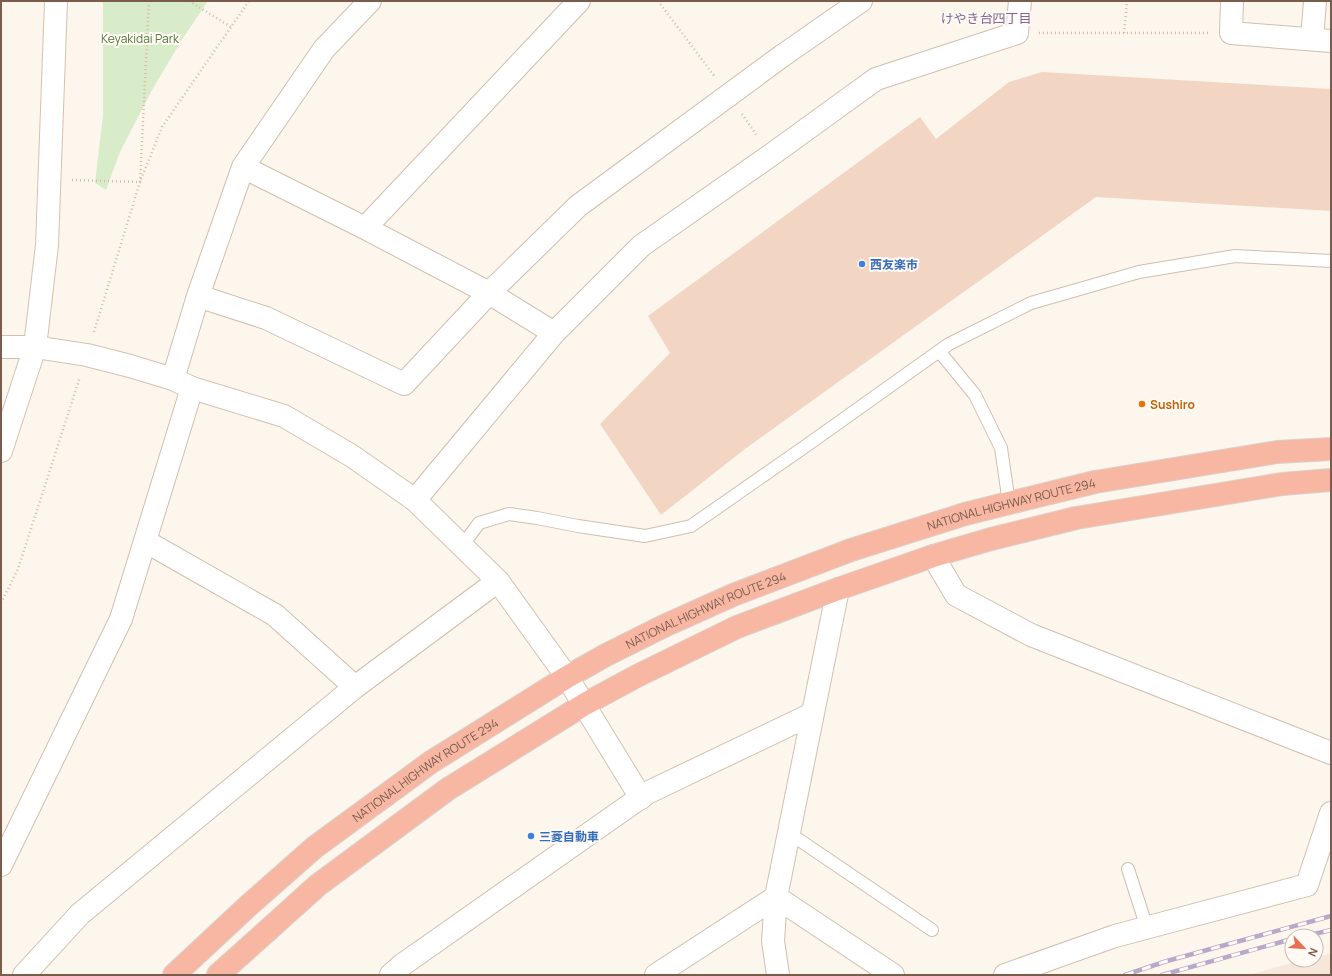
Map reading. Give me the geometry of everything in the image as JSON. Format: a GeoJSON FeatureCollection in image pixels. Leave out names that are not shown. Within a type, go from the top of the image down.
{"type":"FeatureCollection","features":[{"type":"Feature","properties":{"kind":"highway","name":"NATIONAL HIGHWAY ROUTE 294"},"geometry":{"type":"LineString","coordinates":[[174,975],[248,906],[315,847],[431,762],[567,677],[612,652],[734,595],[851,550],[965,514],[1009,503],[1103,481],[1277,452],[1331,449]]}},
{"type":"Feature","properties":{"kind":"highway"},"geometry":{"type":"LineString","coordinates":[[218,975],[318,885],[448,789],[585,704],[637,676],[737,627],[838,589],[933,556],[991,539],[1076,518],[1282,484],[1331,480]]}},
{"type":"Feature","properties":{"kind":"street"},"geometry":{"type":"LineString","coordinates":[[1,451],[35,347],[47,245],[56,1]]}},
{"type":"Feature","properties":{"kind":"street"},"geometry":{"type":"LineString","coordinates":[[1,865],[121,619],[145,541],[182,383],[198,296],[243,167],[324,49],[370,1]]}},
{"type":"Feature","properties":{"kind":"street"},"geometry":{"type":"LineString","coordinates":[[365,228],[579,1]]}},
{"type":"Feature","properties":{"kind":"street"},"geometry":{"type":"LineString","coordinates":[[198,296],[266,318],[404,384],[488,293],[578,206],[782,56],[861,1]]}},
{"type":"Feature","properties":{"kind":"street"},"geometry":{"type":"LineString","coordinates":[[415,500],[554,333],[641,246],[876,79],[1018,33],[1020,1]]}},
{"type":"Feature","properties":{"kind":"street"},"geometry":{"type":"LineString","coordinates":[[1232,1],[1231,33],[1322,40],[1315,1]]}},
{"type":"Feature","properties":{"kind":"street"},"geometry":{"type":"LineString","coordinates":[[243,167],[365,228],[488,293],[554,333]]}},
{"type":"Feature","properties":{"kind":"street"},"geometry":{"type":"LineString","coordinates":[[1,347],[35,347],[87,355],[130,366],[284,416],[352,456],[415,500],[498,581],[585,704],[641,798]]}},
{"type":"Feature","properties":{"kind":"street"},"geometry":{"type":"LineString","coordinates":[[145,541],[274,615],[355,687]]}},
{"type":"Feature","properties":{"kind":"street"},"geometry":{"type":"LineString","coordinates":[[933,556],[956,594],[1031,635],[1331,753]]}},
{"type":"Feature","properties":{"kind":"street"},"geometry":{"type":"LineString","coordinates":[[24,975],[80,914],[355,687],[498,581]]}},
{"type":"Feature","properties":{"kind":"street"},"geometry":{"type":"LineString","coordinates":[[778,975],[773,940],[776,897],[838,589]]}},
{"type":"Feature","properties":{"kind":"street"},"geometry":{"type":"LineString","coordinates":[[401,972],[641,798],[647,792],[812,714]]}},
{"type":"Feature","properties":{"kind":"street"},"geometry":{"type":"LineString","coordinates":[[1005,975],[1115,936],[1307,885],[1331,813]]}},
{"type":"Feature","properties":{"kind":"street"},"geometry":{"type":"LineString","coordinates":[[656,975],[776,897]]}},
{"type":"Feature","properties":{"kind":"street"},"geometry":{"type":"LineString","coordinates":[[776,897],[893,975]]}},
{"type":"Feature","properties":{"kind":"lane"},"geometry":{"type":"LineString","coordinates":[[462,546],[479,523],[509,514],[645,536],[691,526],[949,344],[1031,303],[1139,272],[1235,256],[1331,261]]}},
{"type":"Feature","properties":{"kind":"lane"},"geometry":{"type":"LineString","coordinates":[[939,351],[975,394],[1002,448],[1009,503]]}},
{"type":"Feature","properties":{"kind":"lane"},"geometry":{"type":"LineString","coordinates":[[789,832],[932,930]]}},
{"type":"Feature","properties":{"kind":"lane"},"geometry":{"type":"LineString","coordinates":[[1128,869],[1147,928]]}},
{"type":"Feature","properties":{"kind":"path"},"geometry":{"type":"LineString","coordinates":[[140,182],[149,1]]}},
{"type":"Feature","properties":{"kind":"path"},"geometry":{"type":"LineString","coordinates":[[189,1],[231,27]]}},
{"type":"Feature","properties":{"kind":"path"},"geometry":{"type":"LineString","coordinates":[[1,603],[18,569],[87,355],[140,182],[162,128],[249,1]]}},
{"type":"Feature","properties":{"kind":"path"},"geometry":{"type":"LineString","coordinates":[[1124,33],[1127,1]]}},
{"type":"Feature","properties":{"kind":"path"},"geometry":{"type":"LineString","coordinates":[[1018,33],[1231,33]]}},
{"type":"Feature","properties":{"kind":"path"},"geometry":{"type":"LineString","coordinates":[[49,179],[140,182]]}},
{"type":"Feature","properties":{"kind":"shaded area"},"geometry":{"type":"Polygon","coordinates":[[[1331,953],[1331,975],[1248,975],[1284,965],[1284,968],[1324,968],[1324,955],[1331,953]]]}},
{"type":"Feature","properties":{"kind":"green space","name":"Keyakidai Park"},"geometry":{"type":"Polygon","coordinates":[[[103,1],[208,1],[183,38],[152,90],[120,152],[106,190],[95,183],[103,115],[103,1]]]}},
{"type":"Feature","properties":{"kind":"building","name":"西友楽市"},"geometry":{"type":"Polygon","coordinates":[[[1042,72],[1331,89],[1331,211],[1096,197],[745,449],[661,515],[600,424],[670,353],[648,316],[920,117],[936,139],[1009,82],[1042,72]]]}},
{"type":"Feature","properties":{"kind":"railway"},"geometry":{"type":"LineString","coordinates":[[1125,975],[1167,961],[1331,916]]}},
{"type":"Feature","properties":{"kind":"railway"},"geometry":{"type":"LineString","coordinates":[[1324,932],[1331,930]]}},
{"type":"Feature","properties":{"kind":"railway"},"geometry":{"type":"LineString","coordinates":[[1162,975],[1284,941]]}},
{"type":"Feature","properties":{"kind":"place","name":"西友楽市"},"geometry":{"type":"Point","coordinates":[862,264]}},
{"type":"Feature","properties":{"kind":"place","name":"Sushiro"},"geometry":{"type":"Point","coordinates":[1142,404]}},
{"type":"Feature","properties":{"kind":"place","name":"三菱自動車"},"geometry":{"type":"Point","coordinates":[531,836]}},
{"type":"Feature","properties":{"kind":"district","name":"けやき台四丁目"},"geometry":{"type":"Point","coordinates":[986,18]}}]}
